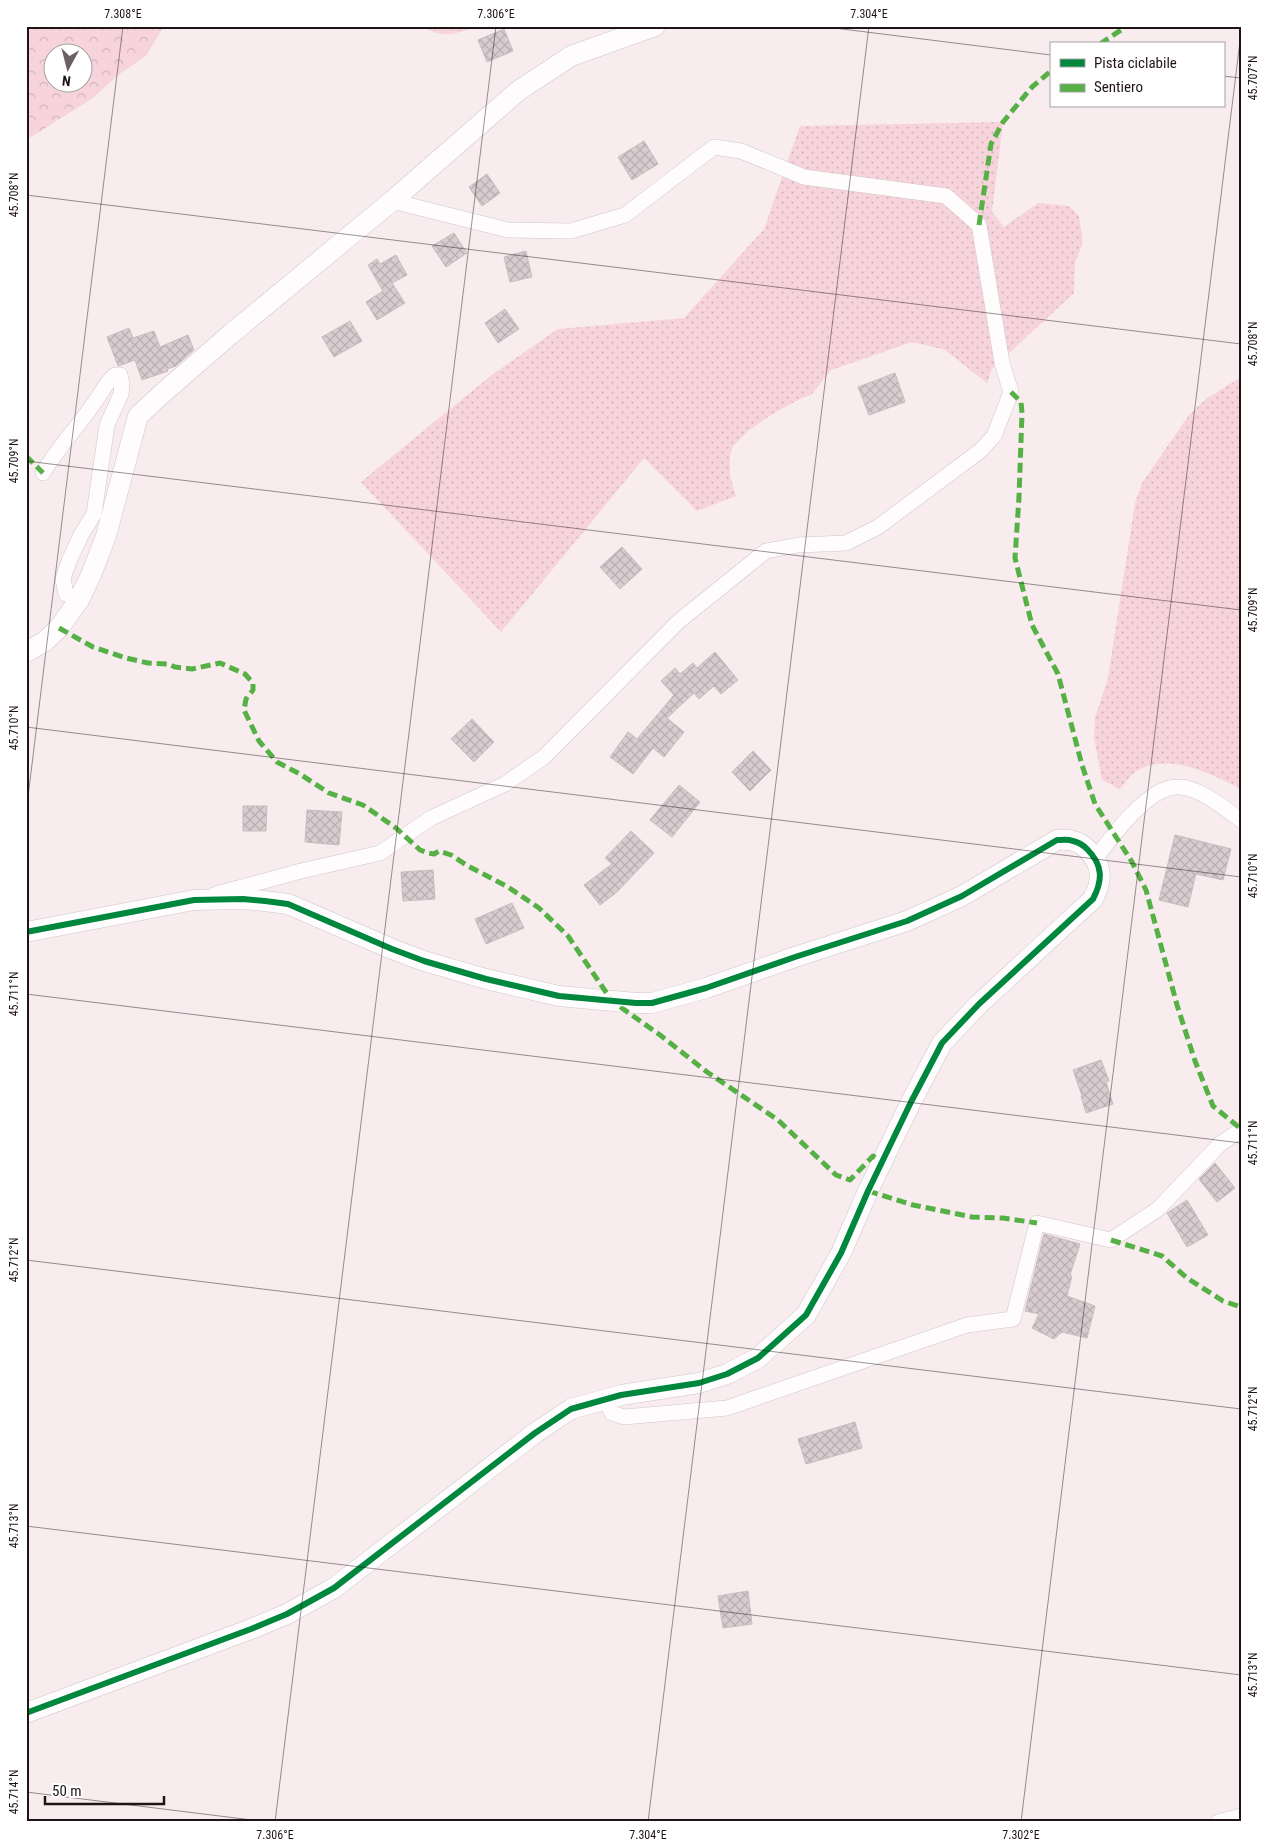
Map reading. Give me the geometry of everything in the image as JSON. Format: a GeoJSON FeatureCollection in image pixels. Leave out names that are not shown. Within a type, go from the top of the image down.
{"type":"FeatureCollection","features":[{"type":"Feature","properties":{"kind":"street"},"geometry":{"type":"LineString","coordinates":[[26,652],[44,642],[59,628],[79,600],[91,576],[106,536],[138,416],[232,333],[392,201],[518,90],[571,56],[655,26]]}},
{"type":"Feature","properties":{"kind":"street"},"geometry":{"type":"LineString","coordinates":[[26,932],[194,900],[300,871],[380,853],[431,818],[505,784],[544,757],[679,621],[766,551],[798,545],[846,543],[878,527],[980,451],[994,436],[1011,392],[1002,363],[979,225],[946,196],[804,177],[741,151],[714,147],[625,215],[570,231],[508,230],[392,201]]}},
{"type":"Feature","properties":{"kind":"street"},"geometry":{"type":"LineString","coordinates":[[44,473],[52,458],[101,394],[109,380],[115,375],[120,375],[122,383],[121,394],[106,425],[94,514],[81,535],[63,580],[66,594],[79,600]]}},
{"type":"Feature","properties":{"kind":"street"},"geometry":{"type":"LineString","coordinates":[[1096,858],[1114,833],[1153,794],[1163,789],[1178,786],[1192,790],[1208,798],[1241,820]]}},
{"type":"Feature","properties":{"kind":"street"},"geometry":{"type":"LineString","coordinates":[[26,1713],[251,1629],[287,1614],[334,1588],[535,1433],[571,1410],[621,1395],[699,1383],[727,1374],[758,1358],[806,1315],[841,1253],[868,1191],[942,1043],[979,1004],[1093,899],[1098,889],[1100,874],[1096,858],[1082,845],[1073,841],[1057,840],[962,896],[907,921],[706,988],[652,1003],[636,1004],[560,996],[486,979],[408,955],[288,904],[243,899],[194,900]]}},
{"type":"Feature","properties":{"kind":"street"},"geometry":{"type":"LineString","coordinates":[[606,1400],[612,1413],[624,1417],[727,1408],[967,1325],[1013,1319],[1036,1223],[1111,1240],[1158,1210],[1220,1144],[1241,1130]]}},
{"type":"Feature","properties":{"kind":"street"},"geometry":{"type":"LineString","coordinates":[[1218,1822],[1241,1816]]}},
{"type":"Feature","properties":{"kind":"green space"},"geometry":{"type":"Polygon","coordinates":[[[26,26],[164,26],[146,56],[118,75],[93,98],[26,140],[26,26]]]}},
{"type":"Feature","properties":{"kind":"green space"},"geometry":{"type":"Polygon","coordinates":[[[423,26],[479,26],[457,33],[443,34],[436,33],[423,26]]]}},
{"type":"Feature","properties":{"kind":"green space"},"geometry":{"type":"Polygon","coordinates":[[[1003,122],[992,212],[1004,227],[1038,203],[1069,206],[1079,216],[1082,245],[1075,263],[1074,293],[992,369],[987,383],[945,350],[912,342],[831,370],[811,395],[774,413],[748,431],[733,446],[730,456],[730,476],[736,496],[697,511],[644,458],[501,632],[361,482],[493,374],[558,329],[684,318],[764,229],[800,126],[1003,122]]]}},
{"type":"Feature","properties":{"kind":"green space"},"geometry":{"type":"Polygon","coordinates":[[[1241,377],[1241,789],[1203,771],[1176,764],[1162,764],[1148,766],[1135,772],[1120,789],[1102,780],[1094,738],[1095,717],[1108,678],[1135,503],[1142,483],[1189,415],[1206,399],[1241,377]]]}},
{"type":"Feature","properties":{"kind":"building"},"geometry":{"type":"Polygon","coordinates":[[[504,29],[513,51],[487,62],[478,40],[504,29]]]}},
{"type":"Feature","properties":{"kind":"building"},"geometry":{"type":"Polygon","coordinates":[[[644,141],[658,164],[632,180],[618,157],[644,141]]]}},
{"type":"Feature","properties":{"kind":"building"},"geometry":{"type":"Polygon","coordinates":[[[487,174],[500,193],[482,206],[469,187],[487,174]]]}},
{"type":"Feature","properties":{"kind":"building"},"geometry":{"type":"Polygon","coordinates":[[[454,233],[467,253],[446,267],[432,246],[454,233]]]}},
{"type":"Feature","properties":{"kind":"building"},"geometry":{"type":"Polygon","coordinates":[[[526,251],[532,277],[510,282],[504,257],[526,251]]]}},
{"type":"Feature","properties":{"kind":"building"},"geometry":{"type":"Polygon","coordinates":[[[396,255],[407,275],[392,283],[405,303],[377,320],[366,302],[383,291],[368,265],[377,259],[380,264],[396,255]]]}},
{"type":"Feature","properties":{"kind":"building"},"geometry":{"type":"Polygon","coordinates":[[[505,309],[519,329],[498,343],[485,323],[505,309]]]}},
{"type":"Feature","properties":{"kind":"building"},"geometry":{"type":"Polygon","coordinates":[[[350,321],[362,341],[334,357],[322,337],[350,321]]]}},
{"type":"Feature","properties":{"kind":"building"},"geometry":{"type":"Polygon","coordinates":[[[129,328],[133,338],[154,331],[160,347],[188,335],[194,350],[176,366],[167,369],[168,371],[142,380],[135,360],[118,366],[107,337],[129,328]]]}},
{"type":"Feature","properties":{"kind":"building"},"geometry":{"type":"Polygon","coordinates":[[[895,373],[905,402],[869,415],[858,387],[895,373]]]}},
{"type":"Feature","properties":{"kind":"building"},"geometry":{"type":"Polygon","coordinates":[[[622,547],[642,569],[620,589],[600,567],[622,547]]]}},
{"type":"Feature","properties":{"kind":"building"},"geometry":{"type":"Polygon","coordinates":[[[715,652],[738,680],[721,694],[714,686],[699,699],[694,693],[667,718],[684,732],[664,757],[653,748],[633,774],[610,757],[628,732],[637,739],[674,695],[661,681],[675,668],[680,674],[693,663],[697,668],[715,652]]]}},
{"type":"Feature","properties":{"kind":"building"},"geometry":{"type":"Polygon","coordinates":[[[472,719],[494,742],[474,762],[451,739],[472,719]]]}},
{"type":"Feature","properties":{"kind":"building"},"geometry":{"type":"Polygon","coordinates":[[[753,751],[771,770],[750,791],[732,772],[753,751]]]}},
{"type":"Feature","properties":{"kind":"building"},"geometry":{"type":"Polygon","coordinates":[[[679,785],[700,802],[672,837],[650,820],[679,785]]]}},
{"type":"Feature","properties":{"kind":"building"},"geometry":{"type":"Polygon","coordinates":[[[243,806],[267,806],[266,831],[243,831],[243,806]]]}},
{"type":"Feature","properties":{"kind":"building"},"geometry":{"type":"Polygon","coordinates":[[[307,810],[342,812],[339,845],[305,842],[307,810]]]}},
{"type":"Feature","properties":{"kind":"building"},"geometry":{"type":"Polygon","coordinates":[[[631,831],[654,853],[617,892],[600,905],[584,885],[612,864],[605,858],[631,831]]]}},
{"type":"Feature","properties":{"kind":"building"},"geometry":{"type":"Polygon","coordinates":[[[1175,835],[1231,849],[1223,880],[1196,874],[1188,907],[1159,900],[1175,835]]]}},
{"type":"Feature","properties":{"kind":"building"},"geometry":{"type":"Polygon","coordinates":[[[433,870],[435,899],[403,901],[401,872],[433,870]]]}},
{"type":"Feature","properties":{"kind":"building"},"geometry":{"type":"Polygon","coordinates":[[[512,903],[524,928],[486,944],[475,919],[512,903]]]}},
{"type":"Feature","properties":{"kind":"building"},"geometry":{"type":"Polygon","coordinates":[[[1101,1060],[1109,1081],[1106,1082],[1113,1104],[1086,1113],[1073,1070],[1101,1060]]]}},
{"type":"Feature","properties":{"kind":"building"},"geometry":{"type":"Polygon","coordinates":[[[1215,1163],[1235,1188],[1217,1202],[1199,1179],[1215,1163]]]}},
{"type":"Feature","properties":{"kind":"building"},"geometry":{"type":"Polygon","coordinates":[[[1187,1200],[1208,1235],[1187,1247],[1167,1213],[1187,1200]]]}},
{"type":"Feature","properties":{"kind":"building"},"geometry":{"type":"Polygon","coordinates":[[[1044,1234],[1080,1244],[1070,1275],[1072,1276],[1067,1296],[1095,1306],[1087,1338],[1062,1332],[1054,1339],[1032,1328],[1039,1314],[1025,1311],[1044,1234]]]}},
{"type":"Feature","properties":{"kind":"building"},"geometry":{"type":"Polygon","coordinates":[[[855,1422],[862,1448],[806,1464],[798,1439],[855,1422]]]}},
{"type":"Feature","properties":{"kind":"building"},"geometry":{"type":"Polygon","coordinates":[[[748,1591],[752,1624],[723,1628],[718,1596],[748,1591]]]}},
{"type":"Feature","properties":{"kind":"marked path"},"geometry":{"type":"LineString","coordinates":[[1103,42],[1127,26]]}},
{"type":"Feature","properties":{"kind":"marked path"},"geometry":{"type":"LineString","coordinates":[[979,225],[991,144],[1003,122],[1032,87],[1050,72]]}},
{"type":"Feature","properties":{"kind":"marked path"},"geometry":{"type":"LineString","coordinates":[[1011,392],[1021,402],[1022,413],[1015,558],[1032,625],[1058,674],[1082,765],[1095,804],[1132,862],[1146,890],[1177,1005],[1195,1061],[1213,1106],[1241,1129]]}},
{"type":"Feature","properties":{"kind":"marked path"},"geometry":{"type":"LineString","coordinates":[[26,456],[43,473]]}},
{"type":"Feature","properties":{"kind":"marked path"},"geometry":{"type":"LineString","coordinates":[[59,628],[93,647],[126,658],[192,669],[220,663],[245,674],[253,683],[253,690],[246,699],[244,710],[259,741],[277,762],[329,793],[363,805],[396,828],[420,850],[434,854],[439,851],[451,855],[508,887],[539,908],[568,936],[612,1001],[660,1035],[707,1072],[778,1120],[836,1175],[850,1180],[873,1156],[883,1161]]}},
{"type":"Feature","properties":{"kind":"marked path"},"geometry":{"type":"LineString","coordinates":[[868,1191],[913,1205],[972,1217],[1003,1218],[1037,1223]]}},
{"type":"Feature","properties":{"kind":"marked path"},"geometry":{"type":"LineString","coordinates":[[1111,1240],[1162,1256],[1187,1278],[1223,1301],[1241,1307]]}},
{"type":"Feature","properties":{"kind":"cycle path"},"geometry":{"type":"LineString","coordinates":[[26,932],[194,900],[243,899],[265,901],[288,904],[392,949],[424,961],[486,979],[559,996],[652,1003],[706,988],[907,921],[962,896],[1057,840],[1071,840],[1084,846],[1096,861],[1100,873],[1099,885],[1093,899],[979,1004],[942,1043],[868,1191],[841,1253],[806,1315],[758,1358],[727,1374],[699,1383],[621,1395],[571,1409],[535,1433],[334,1588],[287,1614],[251,1629],[26,1713]]}}]}
